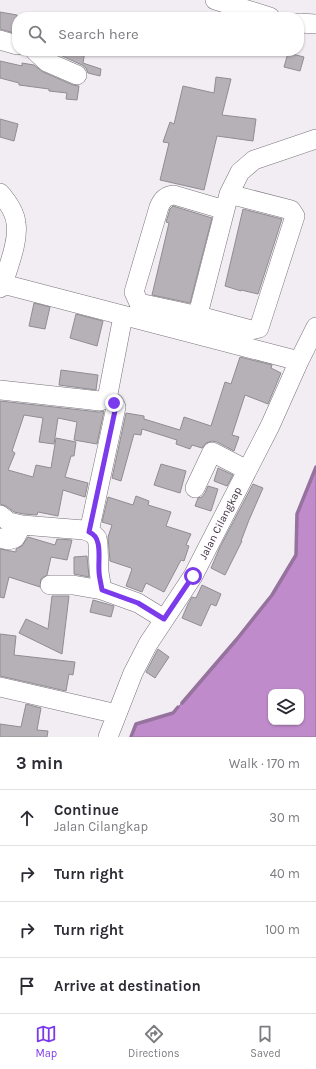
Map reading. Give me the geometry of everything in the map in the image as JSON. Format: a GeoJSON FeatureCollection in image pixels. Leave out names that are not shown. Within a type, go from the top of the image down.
{"type":"FeatureCollection","features":[{"type":"Feature","properties":{"kind":"street"},"geometry":{"type":"LineString","coordinates":[[215,0],[254,12]]}},
{"type":"Feature","properties":{"kind":"street"},"geometry":{"type":"LineString","coordinates":[[304,23],[316,24]]}},
{"type":"Feature","properties":{"kind":"street"},"geometry":{"type":"LineString","coordinates":[[0,40],[12,44]]}},
{"type":"Feature","properties":{"kind":"street"},"geometry":{"type":"LineString","coordinates":[[40,56],[47,62],[77,75]]}},
{"type":"Feature","properties":{"kind":"street"},"geometry":{"type":"LineString","coordinates":[[193,334],[199,316],[227,202],[240,172],[254,160],[316,139]]}},
{"type":"Feature","properties":{"kind":"street"},"geometry":{"type":"LineString","coordinates":[[0,193],[7,201],[16,222],[15,239],[2,286],[299,361]]}},
{"type":"Feature","properties":{"kind":"street"},"geometry":{"type":"LineString","coordinates":[[169,195],[174,195],[227,202],[291,210],[295,216],[258,328],[251,330],[199,316],[142,304],[137,300],[134,292],[158,207],[163,198],[169,195]]}},
{"type":"Feature","properties":{"kind":"street"},"geometry":{"type":"LineString","coordinates":[[0,390],[100,402],[106,398],[108,394],[123,316]]}},
{"type":"Feature","properties":{"kind":"street","name":"Jalan Cilangkap"},"geometry":{"type":"LineString","coordinates":[[108,737],[133,673],[148,644],[193,576],[270,426],[316,327]]}},
{"type":"Feature","properties":{"kind":"street"},"geometry":{"type":"LineString","coordinates":[[89,532],[116,406],[106,398]]}},
{"type":"Feature","properties":{"kind":"street"},"geometry":{"type":"LineString","coordinates":[[195,488],[212,452],[248,470]]}},
{"type":"Feature","properties":{"kind":"street"},"geometry":{"type":"LineString","coordinates":[[0,515],[9,522],[22,525],[84,530],[92,533],[97,538],[99,572],[102,590]]}},
{"type":"Feature","properties":{"kind":"street"},"geometry":{"type":"LineString","coordinates":[[0,538],[8,540],[15,538],[22,525]]}},
{"type":"Feature","properties":{"kind":"street"},"geometry":{"type":"LineString","coordinates":[[50,585],[73,585],[102,590],[138,603],[164,619]]}},
{"type":"Feature","properties":{"kind":"street"},"geometry":{"type":"LineString","coordinates":[[0,687],[117,714]]}},
{"type":"Feature","properties":{"kind":"shaded area"},"geometry":{"type":"Polygon","coordinates":[[[316,467],[316,737],[131,737],[136,724],[173,713],[237,639],[272,595],[296,555],[297,514],[316,467]]]}},
{"type":"Feature","properties":{"kind":"building"},"geometry":{"type":"Polygon","coordinates":[[[0,12],[12,14],[12,33],[0,29],[0,12]]]}},
{"type":"Feature","properties":{"kind":"building"},"geometry":{"type":"Polygon","coordinates":[[[62,56],[84,56],[83,63],[101,69],[100,76],[88,73],[86,68],[62,56]]]}},
{"type":"Feature","properties":{"kind":"building"},"geometry":{"type":"Polygon","coordinates":[[[287,56],[304,57],[300,71],[284,67],[287,56]]]}},
{"type":"Feature","properties":{"kind":"building"},"geometry":{"type":"Polygon","coordinates":[[[0,61],[22,66],[22,63],[34,65],[43,72],[73,85],[79,86],[77,100],[66,99],[67,93],[19,85],[19,83],[0,78],[0,61]]]}},
{"type":"Feature","properties":{"kind":"building"},"geometry":{"type":"Polygon","coordinates":[[[216,77],[231,79],[222,115],[256,119],[253,141],[217,136],[204,190],[160,180],[169,143],[163,142],[170,122],[174,124],[183,86],[214,93],[216,77]]]}},
{"type":"Feature","properties":{"kind":"building"},"geometry":{"type":"Polygon","coordinates":[[[0,119],[18,124],[14,141],[0,137],[0,119]]]}},
{"type":"Feature","properties":{"kind":"building"},"geometry":{"type":"Polygon","coordinates":[[[173,206],[212,218],[190,303],[152,295],[169,223],[166,222],[170,209],[173,206]]]}},
{"type":"Feature","properties":{"kind":"building"},"geometry":{"type":"Polygon","coordinates":[[[243,209],[282,219],[258,294],[225,286],[243,209]]]}},
{"type":"Feature","properties":{"kind":"building"},"geometry":{"type":"Polygon","coordinates":[[[34,303],[50,307],[45,329],[29,326],[34,303]]]}},
{"type":"Feature","properties":{"kind":"building"},"geometry":{"type":"Polygon","coordinates":[[[76,314],[103,321],[97,346],[70,338],[76,314]]]}},
{"type":"Feature","properties":{"kind":"building"},"geometry":{"type":"Polygon","coordinates":[[[240,357],[272,365],[271,368],[281,373],[268,404],[245,395],[232,435],[239,437],[234,451],[212,441],[206,443],[202,448],[192,445],[190,449],[176,444],[177,440],[142,429],[141,435],[134,434],[121,481],[112,478],[126,413],[144,416],[144,419],[180,430],[184,417],[211,426],[225,382],[231,384],[240,357]]]}},
{"type":"Feature","properties":{"kind":"building"},"geometry":{"type":"Polygon","coordinates":[[[61,370],[98,375],[96,390],[59,385],[61,370]]]}},
{"type":"Feature","properties":{"kind":"building"},"geometry":{"type":"Polygon","coordinates":[[[0,401],[99,412],[104,411],[97,444],[74,440],[77,422],[58,418],[54,444],[39,442],[43,418],[24,415],[12,451],[15,453],[8,470],[33,477],[36,465],[51,468],[56,438],[76,442],[74,456],[71,456],[65,477],[88,483],[85,497],[63,490],[58,516],[38,512],[37,515],[14,512],[6,506],[0,504],[0,401]]]}},
{"type":"Feature","properties":{"kind":"building"},"geometry":{"type":"Polygon","coordinates":[[[161,464],[186,471],[180,493],[154,485],[161,464]]]}},
{"type":"Feature","properties":{"kind":"building"},"geometry":{"type":"Polygon","coordinates":[[[218,468],[233,475],[227,486],[214,481],[218,468]]]}},
{"type":"Feature","properties":{"kind":"building"},"geometry":{"type":"Polygon","coordinates":[[[253,484],[263,488],[249,520],[242,541],[225,575],[211,568],[220,547],[253,484]]]}},
{"type":"Feature","properties":{"kind":"building"},"geometry":{"type":"Polygon","coordinates":[[[208,486],[218,489],[211,511],[195,506],[198,498],[202,497],[208,486]]]}},
{"type":"Feature","properties":{"kind":"building"},"geometry":{"type":"Polygon","coordinates":[[[136,496],[149,501],[148,505],[171,512],[166,526],[191,534],[186,545],[189,546],[184,561],[181,560],[164,592],[146,583],[142,592],[126,586],[132,569],[110,561],[108,537],[112,525],[102,522],[108,497],[133,505],[136,496]]]}},
{"type":"Feature","properties":{"kind":"building"},"geometry":{"type":"Polygon","coordinates":[[[28,537],[55,545],[57,539],[72,540],[67,560],[51,557],[47,575],[41,579],[40,587],[9,577],[4,598],[0,597],[0,549],[16,552],[16,549],[22,546],[28,537]]]}},
{"type":"Feature","properties":{"kind":"building"},"geometry":{"type":"Polygon","coordinates":[[[87,556],[89,577],[74,574],[74,557],[87,556]]]}},
{"type":"Feature","properties":{"kind":"building"},"geometry":{"type":"Polygon","coordinates":[[[202,585],[221,594],[216,606],[211,604],[201,626],[182,618],[192,597],[196,598],[202,585]]]}},
{"type":"Feature","properties":{"kind":"building"},"geometry":{"type":"Polygon","coordinates":[[[52,596],[69,596],[62,654],[19,633],[26,619],[48,629],[52,596]]]}},
{"type":"Feature","properties":{"kind":"building"},"geometry":{"type":"Polygon","coordinates":[[[93,600],[114,606],[111,617],[90,612],[93,600]]]}},
{"type":"Feature","properties":{"kind":"building"},"geometry":{"type":"Polygon","coordinates":[[[0,634],[16,636],[14,655],[75,662],[73,675],[69,674],[66,691],[0,676],[0,634]]]}},
{"type":"Feature","properties":{"kind":"building"},"geometry":{"type":"Polygon","coordinates":[[[158,649],[169,657],[155,678],[146,672],[158,649]]]}},
{"type":"Feature","properties":{"kind":"building"},"geometry":{"type":"Polygon","coordinates":[[[26,704],[41,708],[37,730],[48,731],[47,737],[0,737],[0,724],[21,727],[26,704]]]}},
{"type":"Feature","properties":{"kind":"waterway"},"geometry":{"type":"LineString","coordinates":[[182,703],[237,639],[272,595],[296,555],[297,514],[316,467]]}},
{"type":"Feature","properties":{"kind":"waterway"},"geometry":{"type":"LineString","coordinates":[[131,737],[136,724],[173,713],[178,707]]}},
{"type":"Feature","properties":{"kind":"route"},"geometry":{"type":"LineString","coordinates":[[114,403],[116,406],[89,532],[97,538],[99,572],[102,590],[138,603],[164,619],[193,576]]}}]}
